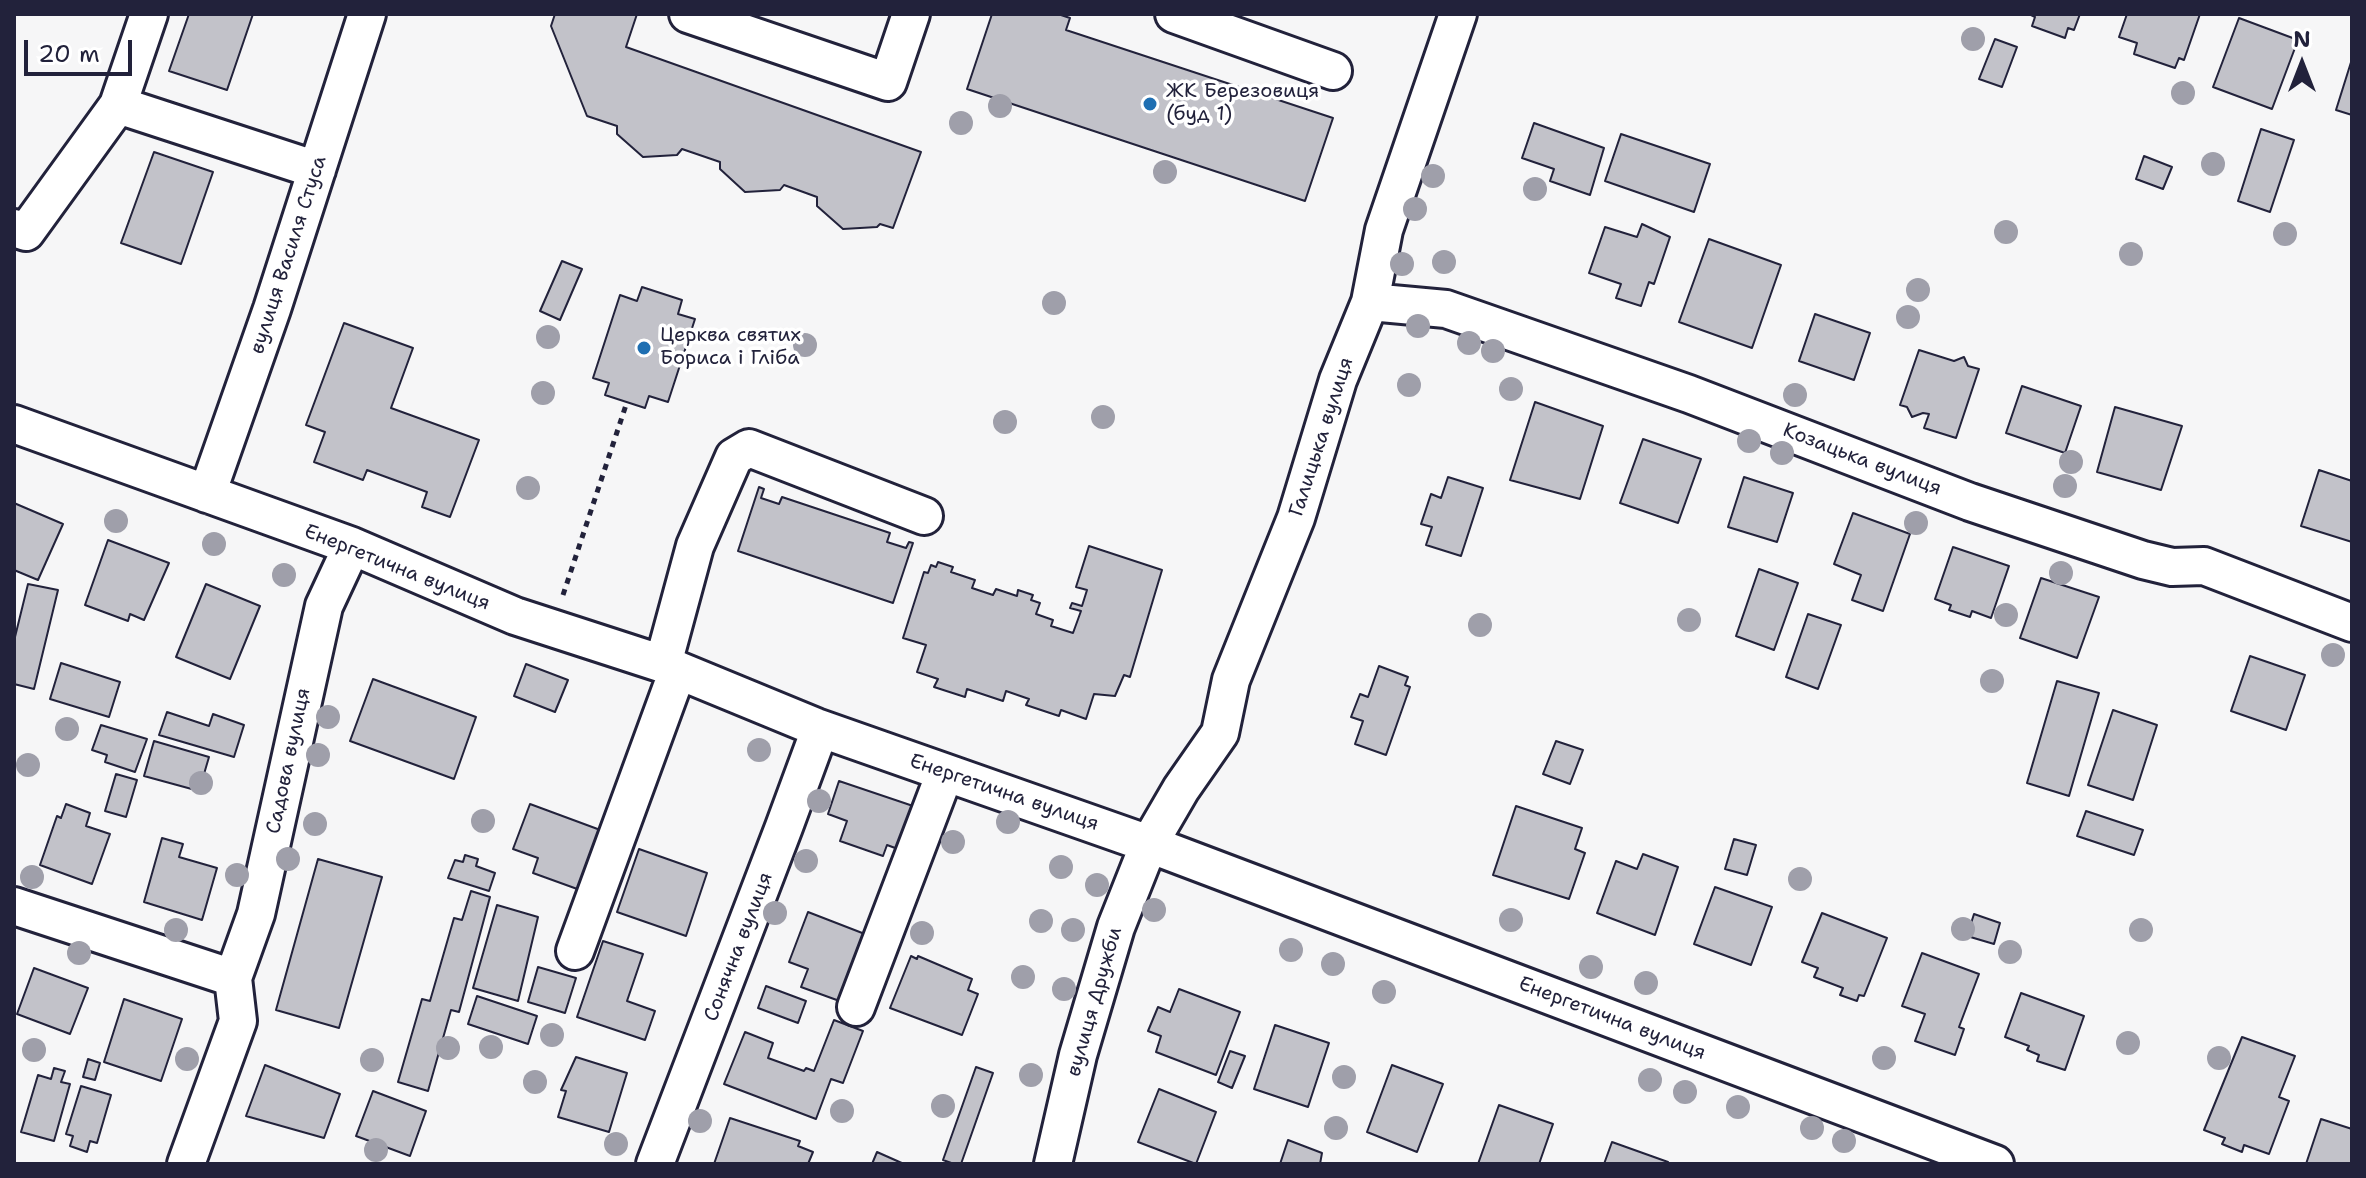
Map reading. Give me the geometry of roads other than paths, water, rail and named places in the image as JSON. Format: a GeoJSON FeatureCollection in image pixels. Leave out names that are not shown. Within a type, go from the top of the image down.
{"type":"FeatureCollection","features":[{"type":"Feature","properties":{"kind":"street"},"geometry":{"type":"LineString","coordinates":[[14,228],[26,232],[118,105],[149,14]]}},
{"type":"Feature","properties":{"kind":"street","name":"вулиця Василя Стуса"},"geometry":{"type":"LineString","coordinates":[[207,494],[367,14]]}},
{"type":"Feature","properties":{"kind":"street"},"geometry":{"type":"LineString","coordinates":[[688,14],[888,82],[911,14]]}},
{"type":"Feature","properties":{"kind":"street"},"geometry":{"type":"LineString","coordinates":[[1174,14],[1333,71]]}},
{"type":"Feature","properties":{"kind":"street","name":"Галицька вулиця"},"geometry":{"type":"LineString","coordinates":[[1149,844],[1181,789],[1220,733],[1231,680],[1296,518],[1338,380],[1370,302],[1384,230],[1458,14]]}},
{"type":"Feature","properties":{"kind":"street"},"geometry":{"type":"LineString","coordinates":[[118,105],[317,170]]}},
{"type":"Feature","properties":{"kind":"street","name":"Козацька вулиця"},"geometry":{"type":"LineString","coordinates":[[1370,302],[1446,309],[1689,394],[1970,502],[2143,560],[2172,567],[2204,566],[2352,623]]}},
{"type":"Feature","properties":{"kind":"street","name":"Енергетична вулиця"},"geometry":{"type":"LineString","coordinates":[[14,424],[352,546],[515,616],[671,667],[816,727],[1149,844],[1994,1164]]}},
{"type":"Feature","properties":{"kind":"street"},"geometry":{"type":"LineString","coordinates":[[575,951],[671,667],[695,546],[734,457],[749,448],[924,516]]}},
{"type":"Feature","properties":{"kind":"street","name":"Садова вулиця"},"geometry":{"type":"LineString","coordinates":[[186,1164],[238,1021],[233,978],[256,914],[324,606],[352,546]]}},
{"type":"Feature","properties":{"kind":"street","name":"Сонячна вулиця"},"geometry":{"type":"LineString","coordinates":[[655,1164],[815,743],[816,727]]}},
{"type":"Feature","properties":{"kind":"street"},"geometry":{"type":"LineString","coordinates":[[856,1007],[945,773]]}},
{"type":"Feature","properties":{"kind":"street","name":"вулиця Дружби"},"geometry":{"type":"LineString","coordinates":[[1053,1164],[1078,1055],[1116,927],[1149,844]]}},
{"type":"Feature","properties":{"kind":"street"},"geometry":{"type":"LineString","coordinates":[[14,906],[233,978]]}},
{"type":"Feature","properties":{"kind":"place","name":"ЖК Березовиця (буд 1)"},"geometry":{"type":"Point","coordinates":[1150,104]}},
{"type":"Feature","properties":{"kind":"place","name":"Церква святих Бориса і Гліба"},"geometry":{"type":"Point","coordinates":[644,348]}}]}
